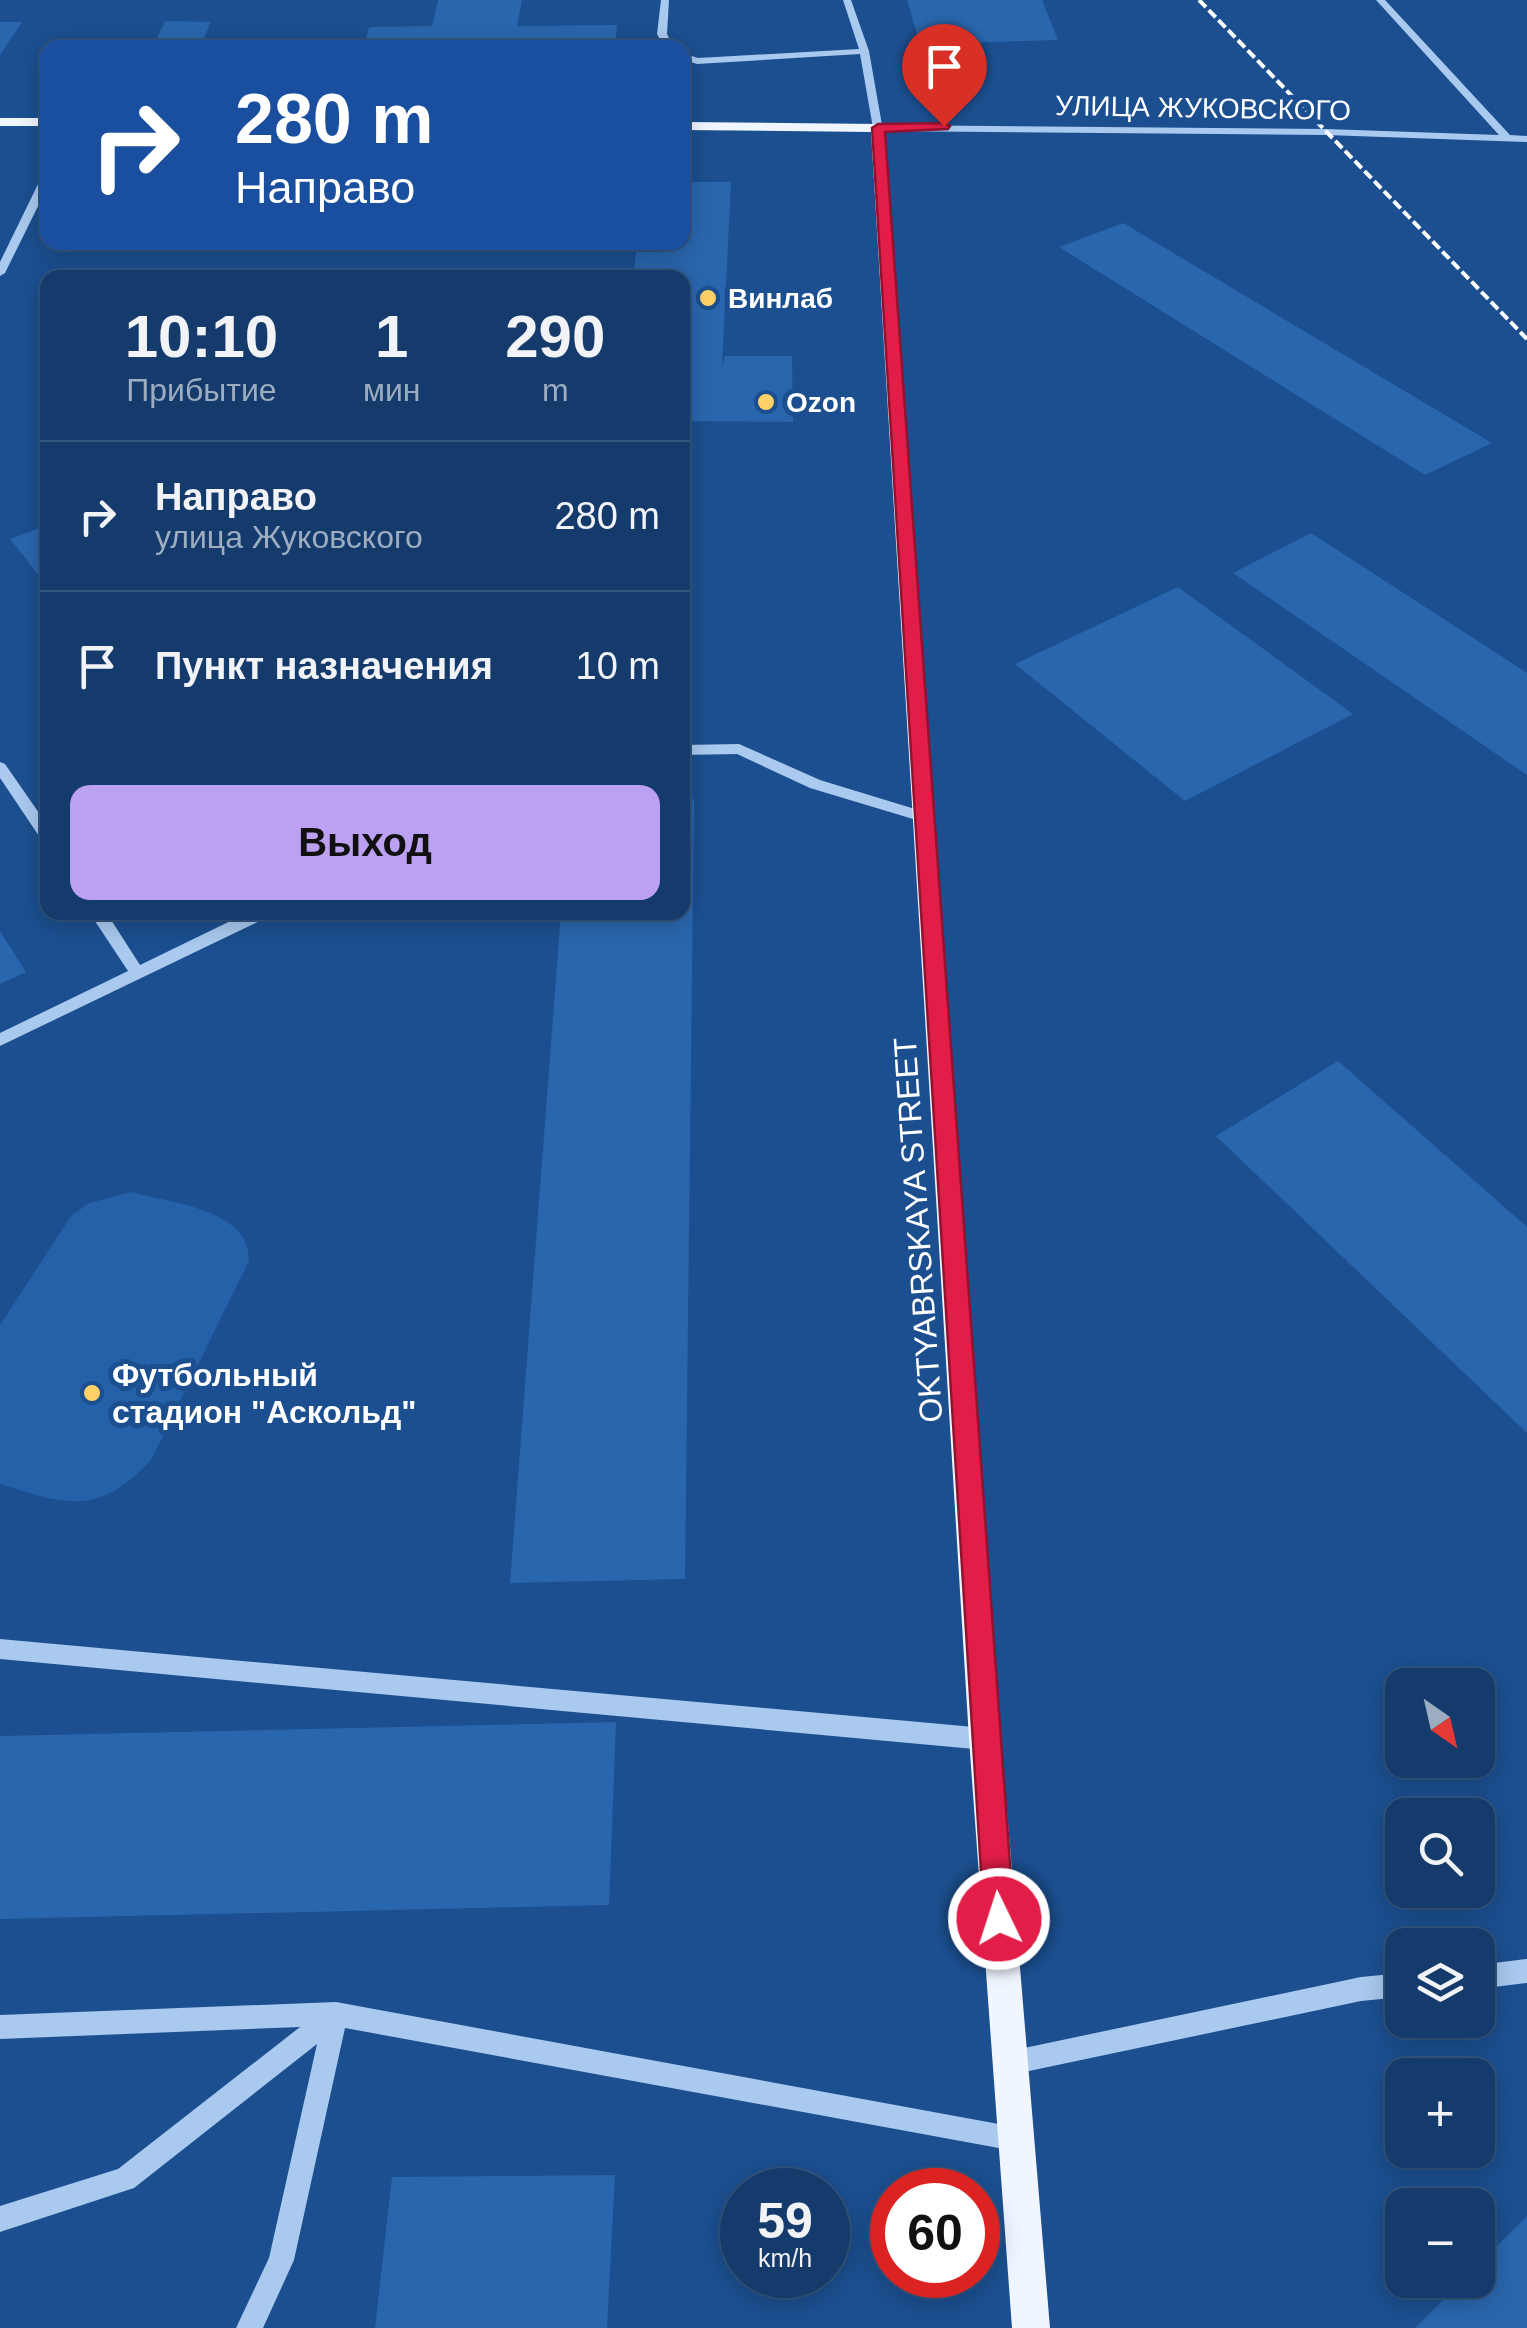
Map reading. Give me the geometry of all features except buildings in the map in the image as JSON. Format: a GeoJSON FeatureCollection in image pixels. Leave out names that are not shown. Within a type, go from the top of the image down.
{"type":"FeatureCollection","features":[{"type":"Feature","properties":{"kind":"main road"},"geometry":{"type":"LineString","coordinates":[[0,122],[40,122]]}},
{"type":"Feature","properties":{"kind":"main road"},"geometry":{"type":"LineString","coordinates":[[690,126],[878,128]]}},
{"type":"Feature","properties":{"kind":"main road","name":"OKTYABRSKAYA STREET"},"geometry":{"type":"LineString","coordinates":[[878,128],[985,1739],[1031,2328]]}},
{"type":"Feature","properties":{"kind":"street"},"geometry":{"type":"LineString","coordinates":[[665,40],[662,34],[666,0]]}},
{"type":"Feature","properties":{"kind":"street"},"geometry":{"type":"LineString","coordinates":[[847,0],[864,51],[878,128]]}},
{"type":"Feature","properties":{"kind":"street"},"geometry":{"type":"LineString","coordinates":[[1380,0],[1508,139]]}},
{"type":"Feature","properties":{"kind":"street"},"geometry":{"type":"LineString","coordinates":[[690,59],[864,51]]}},
{"type":"Feature","properties":{"kind":"street","name":"УЛИЦА ЖУКОВСКОГО"},"geometry":{"type":"LineString","coordinates":[[878,128],[1326,132],[1527,139]]}},
{"type":"Feature","properties":{"kind":"street"},"geometry":{"type":"LineString","coordinates":[[0,273],[40,190]]}},
{"type":"Feature","properties":{"kind":"street"},"geometry":{"type":"LineString","coordinates":[[690,750],[739,750],[815,784],[923,818]]}},
{"type":"Feature","properties":{"kind":"street"},"geometry":{"type":"LineString","coordinates":[[0,767],[40,826]]}},
{"type":"Feature","properties":{"kind":"street"},"geometry":{"type":"LineString","coordinates":[[102,920],[138,974]]}},
{"type":"Feature","properties":{"kind":"street"},"geometry":{"type":"LineString","coordinates":[[0,1040],[248,920]]}},
{"type":"Feature","properties":{"kind":"street"},"geometry":{"type":"LineString","coordinates":[[0,1649],[985,1739]]}},
{"type":"Feature","properties":{"kind":"street"},"geometry":{"type":"LineString","coordinates":[[1495,1975],[1527,1972]]}},
{"type":"Feature","properties":{"kind":"street"},"geometry":{"type":"LineString","coordinates":[[1010,2064],[1385,1987]]}},
{"type":"Feature","properties":{"kind":"street"},"geometry":{"type":"LineString","coordinates":[[0,2219],[125,2179],[336,2014]]}},
{"type":"Feature","properties":{"kind":"street"},"geometry":{"type":"LineString","coordinates":[[249,2328],[281,2260],[336,2014]]}},
{"type":"Feature","properties":{"kind":"street"},"geometry":{"type":"LineString","coordinates":[[0,2027],[336,2014],[1015,2139]]}},
{"type":"Feature","properties":{"kind":"shaded area","name":"Футбольный стадион \"Аскольд\""},"geometry":{"type":"Polygon","coordinates":[[[132,1192],[223,1219],[246,1244],[249,1261],[151,1460],[132,1478],[114,1491],[81,1501],[63,1501],[0,1484],[0,1325],[71,1216],[89,1203],[132,1192]]]}},
{"type":"Feature","properties":{"kind":"railway"},"geometry":{"type":"LineString","coordinates":[[1199,0],[1527,339]]}},
{"type":"Feature","properties":{"kind":"place","name":"Винлаб"},"geometry":{"type":"Point","coordinates":[708,298]}},
{"type":"Feature","properties":{"kind":"place","name":"Ozon"},"geometry":{"type":"Point","coordinates":[766,402]}},
{"type":"Feature","properties":{"kind":"place","name":"Футбольный стадион \"Аскольд\""},"geometry":{"type":"Point","coordinates":[92,1393]}},
{"type":"Feature","properties":{"kind":"route"},"geometry":{"type":"LineString","coordinates":[[944,126],[878,128],[999,1919]]}}]}
